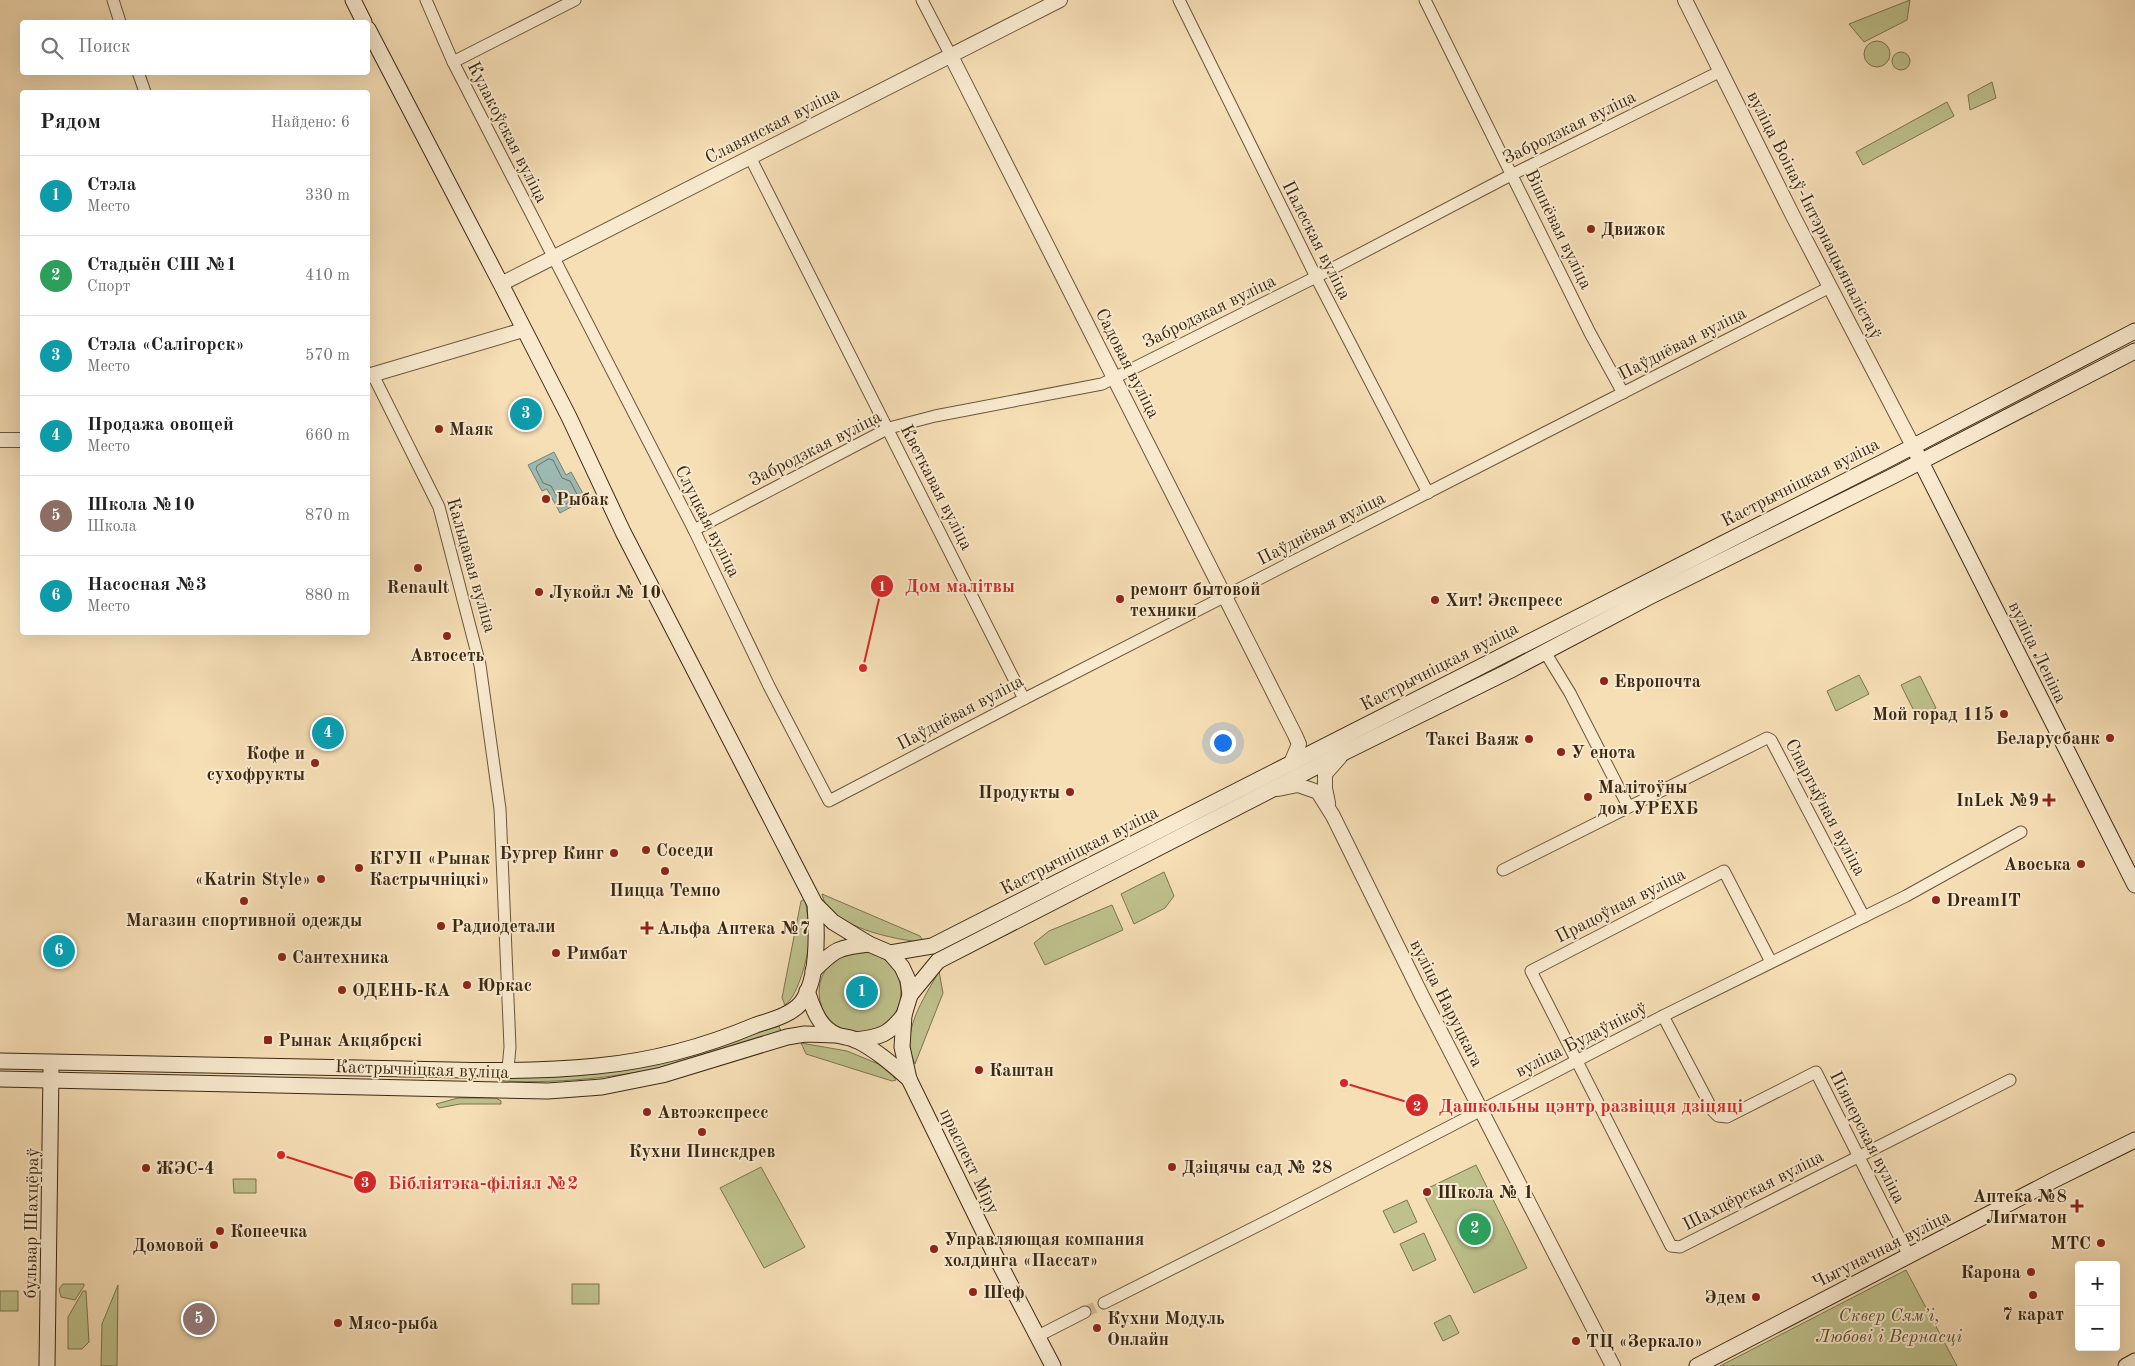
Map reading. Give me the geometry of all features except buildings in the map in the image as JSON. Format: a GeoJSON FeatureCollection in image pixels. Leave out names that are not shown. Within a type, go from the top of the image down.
{"type":"FeatureCollection","features":[{"type":"Feature","properties":{"kind":"main road"},"geometry":{"type":"LineString","coordinates":[[352,0],[363,20]]}},
{"type":"Feature","properties":{"kind":"main road"},"geometry":{"type":"LineString","coordinates":[[370,33],[501,284],[568,417],[626,539],[815,904],[834,922],[869,944],[890,953],[902,967],[908,980],[910,995],[904,1015],[902,1047],[909,1080]]}},
{"type":"Feature","properties":{"kind":"main road","name":"Кастрычніцкая вуліца"},"geometry":{"type":"LineString","coordinates":[[890,953],[932,946],[2135,331]]}},
{"type":"Feature","properties":{"kind":"main road","name":"Кастрычніцкая вуліца"},"geometry":{"type":"LineString","coordinates":[[910,995],[938,961],[1656,594],[1922,462],[2135,351]]}},
{"type":"Feature","properties":{"kind":"main road","name":"вуліца Леніна"},"geometry":{"type":"LineString","coordinates":[[1913,446],[2135,885]]}},
{"type":"Feature","properties":{"kind":"main road"},"geometry":{"type":"LineString","coordinates":[[815,904],[817,928],[813,971],[807,991],[815,1013],[822,1023],[836,1034],[855,1040],[884,1058],[909,1080]]}},
{"type":"Feature","properties":{"kind":"main road"},"geometry":{"type":"LineString","coordinates":[[813,971],[832,952],[848,946],[869,944]]}},
{"type":"Feature","properties":{"kind":"main road","name":"Кастрычніцкая вуліца"},"geometry":{"type":"LineString","coordinates":[[0,1061],[508,1069],[598,1066],[664,1055],[722,1039],[791,1011],[801,1002],[807,991]]}},
{"type":"Feature","properties":{"kind":"main road"},"geometry":{"type":"LineString","coordinates":[[855,1040],[878,1038],[892,1030],[904,1015]]}},
{"type":"Feature","properties":{"kind":"main road","name":"Кастрычніцкая вуліца"},"geometry":{"type":"LineString","coordinates":[[0,1079],[548,1091],[602,1087],[662,1075],[787,1037],[805,1034],[836,1034]]}},
{"type":"Feature","properties":{"kind":"main road","name":"бульвар Шахцёраў"},"geometry":{"type":"LineString","coordinates":[[47,1366],[51,1062]]}},
{"type":"Feature","properties":{"kind":"main road","name":"праспект Міру"},"geometry":{"type":"LineString","coordinates":[[909,1080],[996,1257],[1053,1366]]}},
{"type":"Feature","properties":{"kind":"main road","name":"Чыгуначная вуліца"},"geometry":{"type":"LineString","coordinates":[[1697,1366],[2135,1140]]}},
{"type":"Feature","properties":{"kind":"main road"},"geometry":{"type":"LineString","coordinates":[[2126,1366],[2135,1361]]}},
{"type":"Feature","properties":{"kind":"street"},"geometry":{"type":"LineString","coordinates":[[113,0],[119,20]]}},
{"type":"Feature","properties":{"kind":"street"},"geometry":{"type":"LineString","coordinates":[[426,0],[452,58]]}},
{"type":"Feature","properties":{"kind":"street","name":"Кулакоўская вуліца"},"geometry":{"type":"LineString","coordinates":[[553,258],[452,58],[575,0]]}},
{"type":"Feature","properties":{"kind":"street","name":"Садовая вуліца"},"geometry":{"type":"LineString","coordinates":[[922,0],[1115,377],[1299,744]]}},
{"type":"Feature","properties":{"kind":"street","name":"Славянская вуліца"},"geometry":{"type":"LineString","coordinates":[[501,284],[1060,0]]}},
{"type":"Feature","properties":{"kind":"street","name":"Палеская вуліца"},"geometry":{"type":"LineString","coordinates":[[1179,0],[1316,278],[1428,494]]}},
{"type":"Feature","properties":{"kind":"street","name":"Вішнёвая вуліца"},"geometry":{"type":"LineString","coordinates":[[1425,0],[1513,174],[1590,333],[1623,393]]}},
{"type":"Feature","properties":{"kind":"street","name":"вуліца Воінаў-Інтэрнацыяналістаў"},"geometry":{"type":"LineString","coordinates":[[1685,0],[1830,287],[1913,446]]}},
{"type":"Feature","properties":{"kind":"street","name":"Забродзкая вуліца"},"geometry":{"type":"LineString","coordinates":[[694,530],[889,428],[935,416],[1102,384],[1316,278],[1513,174],[1721,71]]}},
{"type":"Feature","properties":{"kind":"street"},"geometry":{"type":"LineString","coordinates":[[139,75],[144,90]]}},
{"type":"Feature","properties":{"kind":"street","name":"Кветкавая вуліца"},"geometry":{"type":"LineString","coordinates":[[750,157],[889,428],[1024,698]]}},
{"type":"Feature","properties":{"kind":"street","name":"Слуцкая вуліца"},"geometry":{"type":"LineString","coordinates":[[553,258],[694,530],[769,686],[829,800]]}},
{"type":"Feature","properties":{"kind":"street","name":"Паўднёвая вуліца"},"geometry":{"type":"LineString","coordinates":[[829,800],[1024,698],[1428,494],[1830,287]]}},
{"type":"Feature","properties":{"kind":"street","name":"Кальцавая вуліца"},"geometry":{"type":"LineString","coordinates":[[501,836],[500,809],[480,665],[439,507],[370,376],[523,330]]}},
{"type":"Feature","properties":{"kind":"street"},"geometry":{"type":"LineString","coordinates":[[0,440],[20,440]]}},
{"type":"Feature","properties":{"kind":"street"},"geometry":{"type":"LineString","coordinates":[[1545,652],[1570,693],[1628,806]]}},
{"type":"Feature","properties":{"kind":"street","name":"Спартыўная вуліца"},"geometry":{"type":"LineString","coordinates":[[1503,870],[1767,738],[1771,740],[1864,917]]}},
{"type":"Feature","properties":{"kind":"street"},"geometry":{"type":"LineString","coordinates":[[1291,763],[1299,744],[1321,748]]}},
{"type":"Feature","properties":{"kind":"street"},"geometry":{"type":"LineString","coordinates":[[1333,816],[1324,788],[1324,774],[1347,751]]}},
{"type":"Feature","properties":{"kind":"street"},"geometry":{"type":"LineString","coordinates":[[1275,789],[1298,785],[1318,792],[1333,816]]}},
{"type":"Feature","properties":{"kind":"street","name":"вуліца Наруцкага"},"geometry":{"type":"LineString","coordinates":[[1333,816],[1613,1366]]}},
{"type":"Feature","properties":{"kind":"street","name":"вуліца Будаўнікоў"},"geometry":{"type":"LineString","coordinates":[[1104,1303],[1664,1016],[1864,917],[2021,832]]}},
{"type":"Feature","properties":{"kind":"street","name":"Кастрычніцкая вуліца"},"geometry":{"type":"LineString","coordinates":[[501,836],[510,1047],[508,1069]]}},
{"type":"Feature","properties":{"kind":"street","name":"Працоўная вуліца"},"geometry":{"type":"LineString","coordinates":[[1577,1061],[1531,972],[1724,871],[1771,962]]}},
{"type":"Feature","properties":{"kind":"street","name":"Піянерская вуліца"},"geometry":{"type":"LineString","coordinates":[[1664,1016],[1715,1114],[1727,1117],[1816,1072],[1909,1256]]}},
{"type":"Feature","properties":{"kind":"street","name":"Шахцёрская вуліца"},"geometry":{"type":"LineString","coordinates":[[1577,1061],[1670,1244],[1674,1248],[1680,1247],[2010,1080]]}},
{"type":"Feature","properties":{"kind":"street"},"geometry":{"type":"LineString","coordinates":[[1038,1336],[1085,1312]]}},
{"type":"Feature","properties":{"kind":"green space"},"geometry":{"type":"Polygon","coordinates":[[[1910,0],[1907,20],[1864,42],[1849,24],[1910,0]]]}},
{"type":"Feature","properties":{"kind":"green space"},"geometry":{"type":"Polygon","coordinates":[[[1877,41],[1886,45],[1890,54],[1886,63],[1877,67],[1868,63],[1864,54],[1868,45],[1877,41]]]}},
{"type":"Feature","properties":{"kind":"green space"},"geometry":{"type":"Polygon","coordinates":[[[1897,52],[1905,52],[1910,57],[1908,68],[1897,70],[1892,65],[1892,57],[1897,52]]]}},
{"type":"Feature","properties":{"kind":"green space"},"geometry":{"type":"Polygon","coordinates":[[[1992,82],[1996,98],[1970,110],[1968,95],[1992,82]]]}},
{"type":"Feature","properties":{"kind":"green space"},"geometry":{"type":"Polygon","coordinates":[[[1947,102],[1954,116],[1863,165],[1856,152],[1947,102]]]}},
{"type":"Feature","properties":{"kind":"green space"},"geometry":{"type":"Polygon","coordinates":[[[1859,675],[1869,694],[1836,711],[1827,691],[1859,675]]]}},
{"type":"Feature","properties":{"kind":"green space"},"geometry":{"type":"Polygon","coordinates":[[[1920,676],[1936,708],[1917,717],[1901,685],[1920,676]]]}},
{"type":"Feature","properties":{"kind":"green space"},"geometry":{"type":"Polygon","coordinates":[[[1164,872],[1174,896],[1165,908],[1134,924],[1121,894],[1164,872]]]}},
{"type":"Feature","properties":{"kind":"green space"},"geometry":{"type":"Polygon","coordinates":[[[822,894],[920,936],[924,942],[881,935],[849,923],[836,915],[826,905],[822,894]]]}},
{"type":"Feature","properties":{"kind":"green space"},"geometry":{"type":"Polygon","coordinates":[[[805,899],[809,930],[807,956],[798,985],[785,1005],[782,998],[801,901],[805,899]]]}},
{"type":"Feature","properties":{"kind":"green space"},"geometry":{"type":"Polygon","coordinates":[[[1112,905],[1123,930],[1045,965],[1034,943],[1049,931],[1112,905]]]}},
{"type":"Feature","properties":{"kind":"green space"},"geometry":{"type":"Polygon","coordinates":[[[860,951],[876,954],[889,963],[898,976],[901,992],[898,1008],[889,1021],[876,1030],[860,1033],[844,1030],[831,1021],[822,1008],[819,992],[822,976],[831,963],[844,954],[860,951]]]}},
{"type":"Feature","properties":{"kind":"green space"},"geometry":{"type":"Polygon","coordinates":[[[939,971],[943,993],[915,1064],[910,1040],[915,1016],[939,971]]]}},
{"type":"Feature","properties":{"kind":"green space"},"geometry":{"type":"Polygon","coordinates":[[[779,1026],[781,1031],[726,1050],[670,1066],[599,1078],[527,1082],[503,1081],[503,1076],[704,1050],[779,1026]]]}},
{"type":"Feature","properties":{"kind":"green space"},"geometry":{"type":"Polygon","coordinates":[[[801,1043],[847,1051],[888,1068],[896,1080],[892,1081],[806,1054],[801,1043]]]}},
{"type":"Feature","properties":{"kind":"green space"},"geometry":{"type":"Polygon","coordinates":[[[458,1098],[496,1098],[501,1101],[501,1104],[460,1104],[439,1108],[436,1104],[458,1098]]]}},
{"type":"Feature","properties":{"kind":"green space"},"geometry":{"type":"Polygon","coordinates":[[[1476,1165],[1527,1268],[1474,1293],[1422,1191],[1476,1165]]]}},
{"type":"Feature","properties":{"kind":"green space"},"geometry":{"type":"Polygon","coordinates":[[[761,1167],[805,1247],[764,1268],[720,1188],[761,1167]]]}},
{"type":"Feature","properties":{"kind":"green space"},"geometry":{"type":"Polygon","coordinates":[[[233,1179],[256,1179],[256,1193],[234,1193],[233,1179]]]}},
{"type":"Feature","properties":{"kind":"green space"},"geometry":{"type":"Polygon","coordinates":[[[1407,1200],[1417,1222],[1394,1233],[1383,1211],[1407,1200]]]}},
{"type":"Feature","properties":{"kind":"green space"},"geometry":{"type":"Polygon","coordinates":[[[1424,1233],[1436,1260],[1413,1271],[1400,1244],[1424,1233]]]}},
{"type":"Feature","properties":{"kind":"green space","name":"Сквер Сямʼі, Любові і Вернасці"},"geometry":{"type":"Polygon","coordinates":[[[1906,1270],[1957,1366],[1720,1366],[1906,1270]]]}},
{"type":"Feature","properties":{"kind":"green space"},"geometry":{"type":"Polygon","coordinates":[[[63,1284],[84,1284],[84,1286],[75,1300],[61,1297],[59,1289],[63,1284]]]}},
{"type":"Feature","properties":{"kind":"green space"},"geometry":{"type":"Polygon","coordinates":[[[572,1284],[599,1284],[599,1304],[572,1304],[572,1284]]]}},
{"type":"Feature","properties":{"kind":"green space"},"geometry":{"type":"Polygon","coordinates":[[[118,1285],[117,1366],[101,1366],[102,1324],[118,1285]]]}},
{"type":"Feature","properties":{"kind":"green space"},"geometry":{"type":"Polygon","coordinates":[[[0,1291],[18,1291],[18,1311],[0,1311],[0,1291]]]}},
{"type":"Feature","properties":{"kind":"green space"},"geometry":{"type":"Polygon","coordinates":[[[83,1291],[86,1291],[89,1342],[82,1349],[68,1349],[68,1317],[83,1291]]]}},
{"type":"Feature","properties":{"kind":"green space"},"geometry":{"type":"Polygon","coordinates":[[[1450,1315],[1459,1333],[1443,1341],[1434,1323],[1450,1315]]]}},
{"type":"Feature","properties":{"kind":"water"},"geometry":{"type":"Polygon","coordinates":[[[554,452],[566,475],[571,472],[586,499],[560,513],[547,489],[542,491],[528,465],[554,452]]]}},
{"type":"Feature","properties":{"kind":"tunnel"},"geometry":{"type":"LineString","coordinates":[[1085,1312],[1104,1303]]}},
{"type":"Feature","properties":{"kind":"place","name":"Движок"},"geometry":{"type":"Point","coordinates":[1591,229]}},
{"type":"Feature","properties":{"kind":"place","name":"Стэла «Салігорск»"},"geometry":{"type":"Point","coordinates":[526,414]}},
{"type":"Feature","properties":{"kind":"place","name":"Маяк"},"geometry":{"type":"Point","coordinates":[439,429]}},
{"type":"Feature","properties":{"kind":"place","name":"Рыбак"},"geometry":{"type":"Point","coordinates":[546,499]}},
{"type":"Feature","properties":{"kind":"place","name":"Renault"},"geometry":{"type":"Point","coordinates":[418,568]}},
{"type":"Feature","properties":{"kind":"place","name":"Лукойл № 10"},"geometry":{"type":"Point","coordinates":[539,592]}},
{"type":"Feature","properties":{"kind":"place","name":"ремонт бытовой техники"},"geometry":{"type":"Point","coordinates":[1120,599]}},
{"type":"Feature","properties":{"kind":"place","name":"Хит! Экспресс"},"geometry":{"type":"Point","coordinates":[1435,600]}},
{"type":"Feature","properties":{"kind":"place","name":"Автосеть"},"geometry":{"type":"Point","coordinates":[447,636]}},
{"type":"Feature","properties":{"kind":"place","name":"Дом малітвы"},"geometry":{"type":"Point","coordinates":[863,668]}},
{"type":"Feature","properties":{"kind":"place","name":"Европочта"},"geometry":{"type":"Point","coordinates":[1604,681]}},
{"type":"Feature","properties":{"kind":"place","name":"Мой горад 115"},"geometry":{"type":"Point","coordinates":[2004,714]}},
{"type":"Feature","properties":{"kind":"place","name":"Продажа овощей"},"geometry":{"type":"Point","coordinates":[328,733]}},
{"type":"Feature","properties":{"kind":"place","name":"Беларусбанк"},"geometry":{"type":"Point","coordinates":[2110,738]}},
{"type":"Feature","properties":{"kind":"place","name":"Таксі Ваяж"},"geometry":{"type":"Point","coordinates":[1529,739]}},
{"type":"Feature","properties":{"kind":"place","name":"У енота"},"geometry":{"type":"Point","coordinates":[1561,752]}},
{"type":"Feature","properties":{"kind":"place","name":"Кофе и сухофрукты"},"geometry":{"type":"Point","coordinates":[315,763]}},
{"type":"Feature","properties":{"kind":"place","name":"Продукты"},"geometry":{"type":"Point","coordinates":[1070,792]}},
{"type":"Feature","properties":{"kind":"place","name":"Малітоўны дом УРЕХБ"},"geometry":{"type":"Point","coordinates":[1588,797]}},
{"type":"Feature","properties":{"kind":"place","name":"InLek №9"},"geometry":{"type":"Point","coordinates":[2049,800]}},
{"type":"Feature","properties":{"kind":"place","name":"Соседи"},"geometry":{"type":"Point","coordinates":[646,850]}},
{"type":"Feature","properties":{"kind":"place","name":"Бургер Кинг"},"geometry":{"type":"Point","coordinates":[614,853]}},
{"type":"Feature","properties":{"kind":"place","name":"Авоська"},"geometry":{"type":"Point","coordinates":[2081,864]}},
{"type":"Feature","properties":{"kind":"place","name":"КГУП «Рынак Кастрычніцкі»"},"geometry":{"type":"Point","coordinates":[359,868]}},
{"type":"Feature","properties":{"kind":"place","name":"Пицца Темпо"},"geometry":{"type":"Point","coordinates":[665,871]}},
{"type":"Feature","properties":{"kind":"place","name":"«Katrin Style»"},"geometry":{"type":"Point","coordinates":[321,879]}},
{"type":"Feature","properties":{"kind":"place","name":"DreamIT"},"geometry":{"type":"Point","coordinates":[1936,900]}},
{"type":"Feature","properties":{"kind":"place","name":"Магазин спортивной одежды"},"geometry":{"type":"Point","coordinates":[244,901]}},
{"type":"Feature","properties":{"kind":"place","name":"Радиодетали"},"geometry":{"type":"Point","coordinates":[441,926]}},
{"type":"Feature","properties":{"kind":"place","name":"Альфа Аптека №7"},"geometry":{"type":"Point","coordinates":[647,928]}},
{"type":"Feature","properties":{"kind":"place","name":"Насосная №3"},"geometry":{"type":"Point","coordinates":[59,951]}},
{"type":"Feature","properties":{"kind":"place","name":"Римбат"},"geometry":{"type":"Point","coordinates":[556,953]}},
{"type":"Feature","properties":{"kind":"place","name":"Сантехника"},"geometry":{"type":"Point","coordinates":[282,957]}},
{"type":"Feature","properties":{"kind":"place","name":"Юркас"},"geometry":{"type":"Point","coordinates":[467,985]}},
{"type":"Feature","properties":{"kind":"place","name":"ОДЕНЬ-КА"},"geometry":{"type":"Point","coordinates":[342,990]}},
{"type":"Feature","properties":{"kind":"place","name":"Стэла"},"geometry":{"type":"Point","coordinates":[862,992]}},
{"type":"Feature","properties":{"kind":"place","name":"Рынак Акцябрскі"},"geometry":{"type":"Point","coordinates":[268,1040]}},
{"type":"Feature","properties":{"kind":"place","name":"Каштан"},"geometry":{"type":"Point","coordinates":[979,1070]}},
{"type":"Feature","properties":{"kind":"place","name":"Дашкольны цэнтр развіцця дзіцяці"},"geometry":{"type":"Point","coordinates":[1344,1083]}},
{"type":"Feature","properties":{"kind":"place","name":"Автоэкспресс"},"geometry":{"type":"Point","coordinates":[647,1112]}},
{"type":"Feature","properties":{"kind":"place","name":"Кухни Пинскдрев"},"geometry":{"type":"Point","coordinates":[702,1132]}},
{"type":"Feature","properties":{"kind":"place","name":"Бібліятэка-філіял №2"},"geometry":{"type":"Point","coordinates":[281,1155]}},
{"type":"Feature","properties":{"kind":"place","name":"Дзіцячы сад № 28"},"geometry":{"type":"Point","coordinates":[1172,1167]}},
{"type":"Feature","properties":{"kind":"place","name":"ЖЭС-4"},"geometry":{"type":"Point","coordinates":[146,1168]}},
{"type":"Feature","properties":{"kind":"place","name":"Школа № 1"},"geometry":{"type":"Point","coordinates":[1427,1192]}},
{"type":"Feature","properties":{"kind":"place","name":"Аптека №8 Лигматон"},"geometry":{"type":"Point","coordinates":[2077,1206]}},
{"type":"Feature","properties":{"kind":"place","name":"Стадыён СШ №1"},"geometry":{"type":"Point","coordinates":[1475,1229]}},
{"type":"Feature","properties":{"kind":"place","name":"Копеечка"},"geometry":{"type":"Point","coordinates":[220,1231]}},
{"type":"Feature","properties":{"kind":"place","name":"МТС"},"geometry":{"type":"Point","coordinates":[2101,1243]}},
{"type":"Feature","properties":{"kind":"place","name":"Домовой"},"geometry":{"type":"Point","coordinates":[214,1245]}},
{"type":"Feature","properties":{"kind":"place","name":"Управляющая компания холдинга «Пассат»"},"geometry":{"type":"Point","coordinates":[934,1249]}},
{"type":"Feature","properties":{"kind":"place","name":"Карона"},"geometry":{"type":"Point","coordinates":[2031,1272]}},
{"type":"Feature","properties":{"kind":"place","name":"Шеф"},"geometry":{"type":"Point","coordinates":[973,1292]}},
{"type":"Feature","properties":{"kind":"place","name":"7 карат"},"geometry":{"type":"Point","coordinates":[2033,1295]}},
{"type":"Feature","properties":{"kind":"place","name":"Эдем"},"geometry":{"type":"Point","coordinates":[1756,1297]}},
{"type":"Feature","properties":{"kind":"place","name":"Школа №10"},"geometry":{"type":"Point","coordinates":[199,1319]}},
{"type":"Feature","properties":{"kind":"place","name":"Мясо-рыба"},"geometry":{"type":"Point","coordinates":[338,1323]}},
{"type":"Feature","properties":{"kind":"place","name":"Кухни Модуль Онлайн"},"geometry":{"type":"Point","coordinates":[1097,1328]}},
{"type":"Feature","properties":{"kind":"place","name":"ТЦ «Зеркало»"},"geometry":{"type":"Point","coordinates":[1576,1341]}}]}
